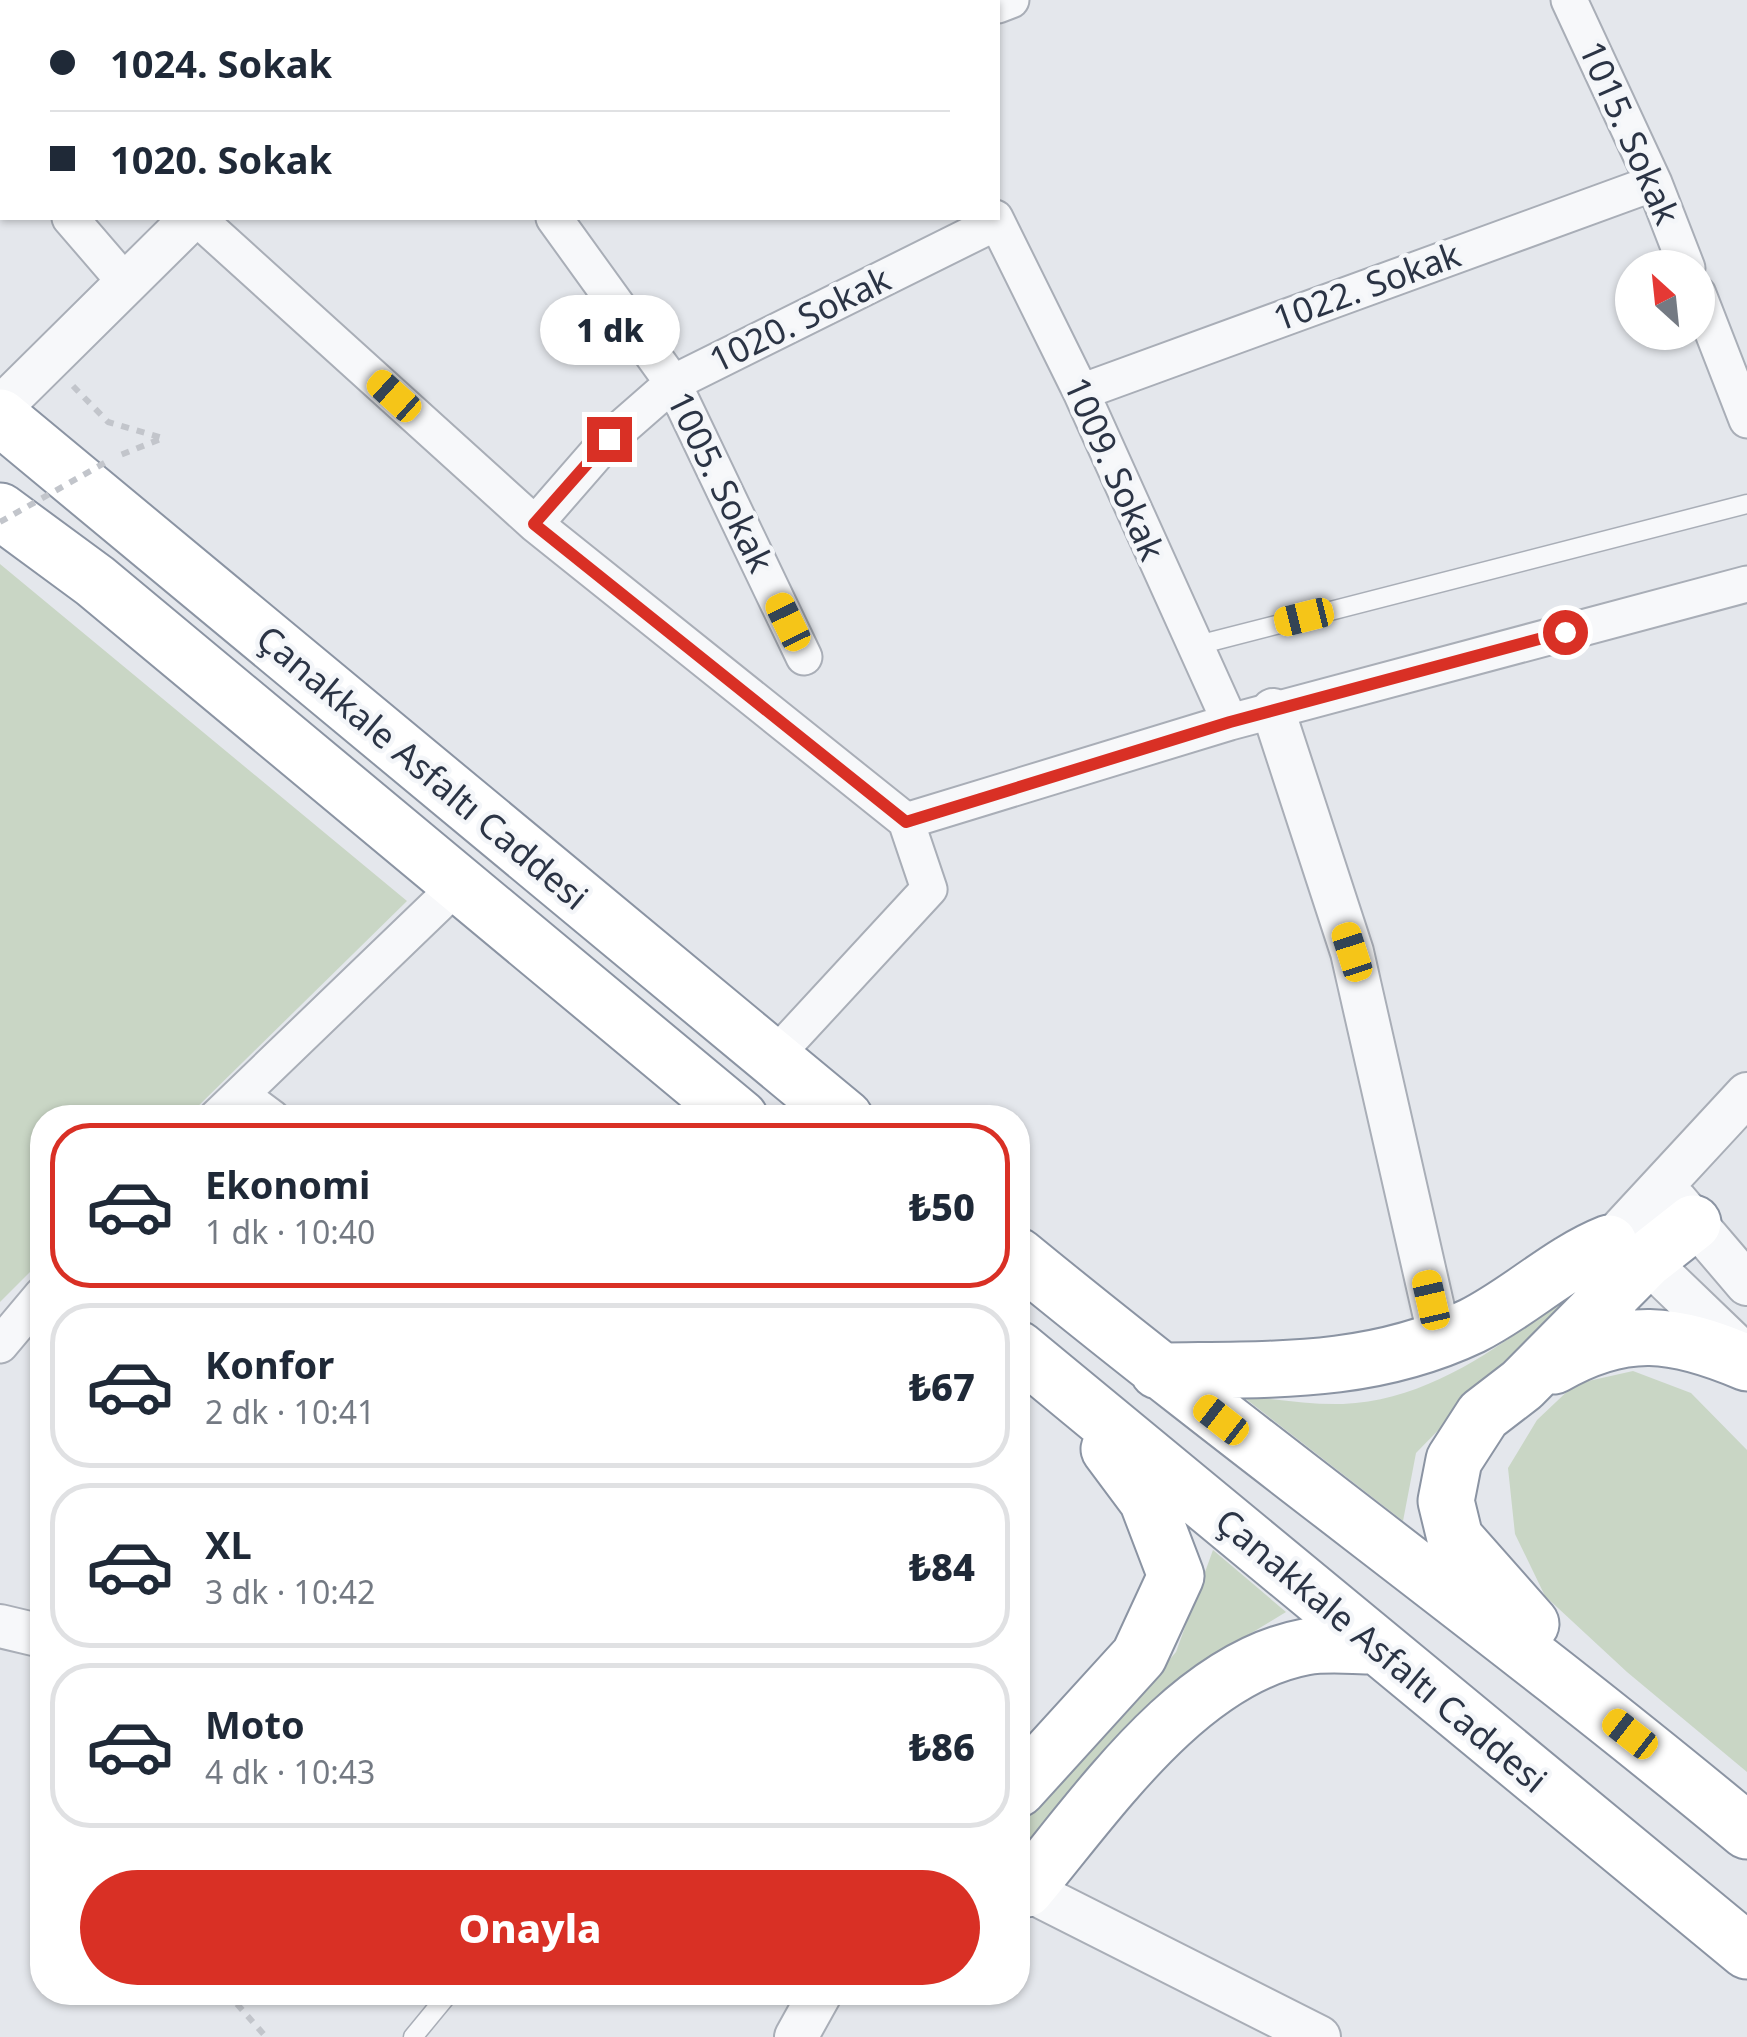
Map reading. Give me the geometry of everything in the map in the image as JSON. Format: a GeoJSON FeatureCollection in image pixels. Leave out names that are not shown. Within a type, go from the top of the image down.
{"type":"FeatureCollection","features":[{"type":"Feature","properties":{"kind":"highway","name":"Çanakkale Asfaltı Caddesi"},"geometry":{"type":"LineString","coordinates":[[0,417],[829,1105]]}},
{"type":"Feature","properties":{"kind":"highway","name":"Çanakkale Asfaltı Caddesi"},"geometry":{"type":"LineString","coordinates":[[0,511],[95,582],[724,1105]]}},
{"type":"Feature","properties":{"kind":"highway"},"geometry":{"type":"LineString","coordinates":[[1522,1385],[1628,1251],[1678,1204]]}},
{"type":"Feature","properties":{"kind":"highway"},"geometry":{"type":"LineString","coordinates":[[1158,1371],[1336,1366],[1382,1359],[1475,1324],[1582,1254],[1628,1251]]}},
{"type":"Feature","properties":{"kind":"highway"},"geometry":{"type":"LineString","coordinates":[[1030,1266],[1158,1371],[1630,1734],[1747,1831]]}},
{"type":"Feature","properties":{"kind":"highway"},"geometry":{"type":"LineString","coordinates":[[1630,1734],[1469,1558],[1448,1520],[1447,1482],[1454,1460],[1483,1414],[1522,1385],[1572,1356],[1626,1338],[1656,1335],[1747,1360]]}},
{"type":"Feature","properties":{"kind":"highway","name":"Çanakkale Asfaltı Caddesi"},"geometry":{"type":"LineString","coordinates":[[1030,1359],[1747,1952]]}},
{"type":"Feature","properties":{"kind":"highway"},"geometry":{"type":"LineString","coordinates":[[1030,1776],[1139,1656],[1176,1576],[1147,1500],[1062,1386]]}},
{"type":"Feature","properties":{"kind":"highway"},"geometry":{"type":"LineString","coordinates":[[1030,1878],[1138,1757],[1196,1702],[1256,1664],[1306,1647],[1374,1646]]}},
{"type":"Feature","properties":{"kind":"street","name":"1015. Sokak"},"geometry":{"type":"LineString","coordinates":[[1569,0],[1654,183],[1680,250]]}},
{"type":"Feature","properties":{"kind":"street","name":"1022. Sokak"},"geometry":{"type":"LineString","coordinates":[[1081,392],[1654,183]]}},
{"type":"Feature","properties":{"kind":"street"},"geometry":{"type":"LineString","coordinates":[[72,220],[126,283]]}},
{"type":"Feature","properties":{"kind":"street"},"geometry":{"type":"LineString","coordinates":[[0,408],[193,220]]}},
{"type":"Feature","properties":{"kind":"street"},"geometry":{"type":"LineString","coordinates":[[197,220],[534,524],[906,822],[929,889],[772,1060]]}},
{"type":"Feature","properties":{"kind":"street","name":"1005. Sokak"},"geometry":{"type":"LineString","coordinates":[[555,220],[673,384],[804,657]]}},
{"type":"Feature","properties":{"kind":"street","name":"1009. Sokak"},"geometry":{"type":"LineString","coordinates":[[996,220],[1081,392],[1230,722]]}},
{"type":"Feature","properties":{"kind":"street","name":"1020. Sokak"},"geometry":{"type":"LineString","coordinates":[[534,524],[609,439],[673,384],[996,220]]}},
{"type":"Feature","properties":{"kind":"street"},"geometry":{"type":"LineString","coordinates":[[1715,338],[1747,420]]}},
{"type":"Feature","properties":{"kind":"street"},"geometry":{"type":"LineString","coordinates":[[906,822],[1230,722],[1747,584]]}},
{"type":"Feature","properties":{"kind":"street"},"geometry":{"type":"LineString","coordinates":[[1274,710],[1352,952],[1440,1339]]}},
{"type":"Feature","properties":{"kind":"street"},"geometry":{"type":"LineString","coordinates":[[229,1105],[459,884]]}},
{"type":"Feature","properties":{"kind":"street"},"geometry":{"type":"LineString","coordinates":[[1747,1094],[1678,1204],[1747,1284]]}},
{"type":"Feature","properties":{"kind":"street"},"geometry":{"type":"LineString","coordinates":[[1628,1251],[1747,1360]]}},
{"type":"Feature","properties":{"kind":"street"},"geometry":{"type":"LineString","coordinates":[[0,1345],[30,1309]]}},
{"type":"Feature","properties":{"kind":"street"},"geometry":{"type":"LineString","coordinates":[[0,1626],[30,1633]]}},
{"type":"Feature","properties":{"kind":"street"},"geometry":{"type":"LineString","coordinates":[[1030,1891],[1319,2037]]}},
{"type":"Feature","properties":{"kind":"street"},"geometry":{"type":"LineString","coordinates":[[796,2037],[813,2005]]}},
{"type":"Feature","properties":{"kind":"lane"},"geometry":{"type":"LineString","coordinates":[[1194,646],[1747,504]]}},
{"type":"Feature","properties":{"kind":"lane"},"geometry":{"type":"LineString","coordinates":[[413,2037],[439,2005]]}},
{"type":"Feature","properties":{"kind":"path"},"geometry":{"type":"LineString","coordinates":[[0,522],[108,461],[164,438],[108,422]]}},
{"type":"Feature","properties":{"kind":"path"},"geometry":{"type":"LineString","coordinates":[[238,2005],[266,2037]]}},
{"type":"Feature","properties":{"kind":"green space"},"geometry":{"type":"Polygon","coordinates":[[[0,564],[407,901],[199,1105],[30,1105],[30,1272],[0,1302],[0,564]]]}},
{"type":"Feature","properties":{"kind":"green space"},"geometry":{"type":"Polygon","coordinates":[[[1581,1284],[1416,1453],[1403,1521],[1242,1396],[1343,1404],[1409,1391],[1440,1379],[1499,1345],[1581,1284]]]}},
{"type":"Feature","properties":{"kind":"green space"},"geometry":{"type":"Polygon","coordinates":[[[1633,1371],[1691,1393],[1747,1450],[1747,1772],[1627,1672],[1545,1596],[1515,1534],[1508,1468],[1537,1420],[1575,1384],[1633,1371]]]}},
{"type":"Feature","properties":{"kind":"green space"},"geometry":{"type":"Polygon","coordinates":[[[1213,1550],[1286,1612],[1194,1668],[1030,1840],[1030,1816],[1176,1652],[1213,1550]]]}},
{"type":"Feature","properties":{"kind":"route"},"geometry":{"type":"LineString","coordinates":[[609,439],[534,524],[906,822],[1230,722],[1565,632]]}}]}
